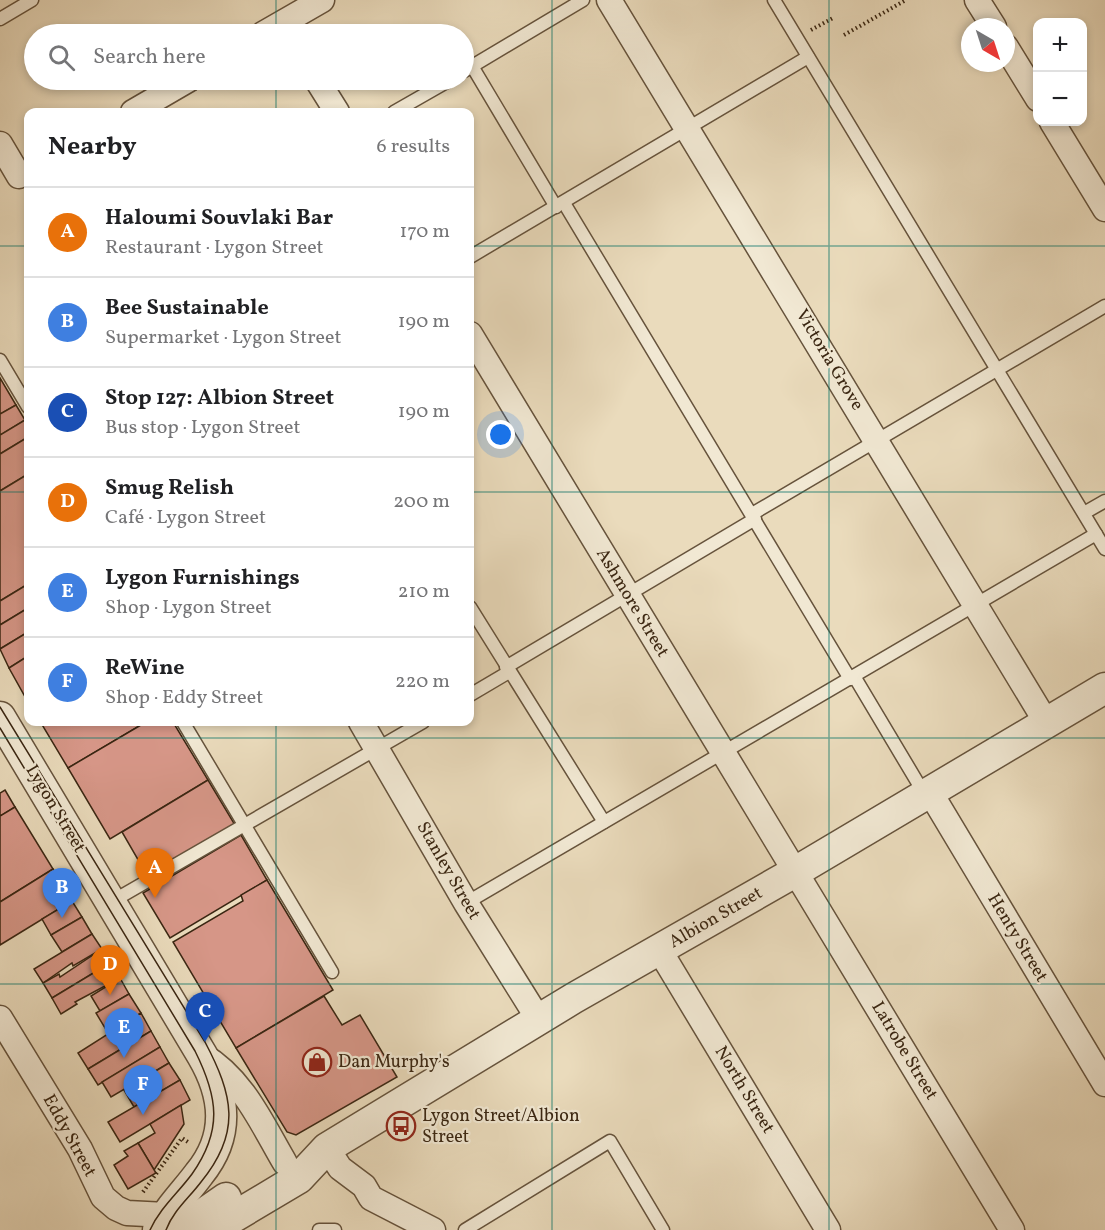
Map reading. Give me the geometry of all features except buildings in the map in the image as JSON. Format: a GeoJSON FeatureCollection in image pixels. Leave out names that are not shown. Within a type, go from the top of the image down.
{"type":"FeatureCollection","features":[{"type":"Feature","properties":{"kind":"street"},"geometry":{"type":"LineString","coordinates":[[289,24],[322,0]]}},
{"type":"Feature","properties":{"kind":"street","name":"Victoria Grove"},"geometry":{"type":"LineString","coordinates":[[609,0],[1046,722]]}},
{"type":"Feature","properties":{"kind":"street"},"geometry":{"type":"LineString","coordinates":[[977,0],[988,18]]}},
{"type":"Feature","properties":{"kind":"street"},"geometry":{"type":"LineString","coordinates":[[1015,62],[1033,91]]}},
{"type":"Feature","properties":{"kind":"street"},"geometry":{"type":"LineString","coordinates":[[140,108],[171,90]]}},
{"type":"Feature","properties":{"kind":"street"},"geometry":{"type":"LineString","coordinates":[[324,90],[336,108]]}},
{"type":"Feature","properties":{"kind":"street"},"geometry":{"type":"LineString","coordinates":[[1054,126],[1105,209]]}},
{"type":"Feature","properties":{"kind":"street"},"geometry":{"type":"LineString","coordinates":[[0,144],[16,179]]}},
{"type":"Feature","properties":{"kind":"street","name":"Ashmore Street"},"geometry":{"type":"LineString","coordinates":[[474,341],[795,872]]}},
{"type":"Feature","properties":{"kind":"street","name":"Albion Street"},"geometry":{"type":"LineString","coordinates":[[168,1225],[282,1172],[327,1148],[539,1020],[795,872],[1105,688]]}},
{"type":"Feature","properties":{"kind":"street","name":"Lygon Street"},"geometry":{"type":"LineString","coordinates":[[0,717],[202,1055],[219,1091],[223,1117],[222,1130],[212,1155],[168,1225]]}},
{"type":"Feature","properties":{"kind":"street","name":"Stanley Street"},"geometry":{"type":"LineString","coordinates":[[363,726],[466,903],[539,1020]]}},
{"type":"Feature","properties":{"kind":"street","name":"Henty Street"},"geometry":{"type":"LineString","coordinates":[[928,793],[1105,1084]]}},
{"type":"Feature","properties":{"kind":"street","name":"Latrobe Street"},"geometry":{"type":"LineString","coordinates":[[795,872],[1012,1230]]}},
{"type":"Feature","properties":{"kind":"street","name":"North Street"},"geometry":{"type":"LineString","coordinates":[[660,951],[828,1230]]}},
{"type":"Feature","properties":{"kind":"street","name":"Eddy Street"},"geometry":{"type":"LineString","coordinates":[[1,1022],[80,1149],[103,1197],[126,1213],[168,1225]]}},
{"type":"Feature","properties":{"kind":"street","name":"Lygon Street"},"geometry":{"type":"LineString","coordinates":[[202,1055],[222,1068],[239,1088],[282,1172]]}},
{"type":"Feature","properties":{"kind":"street"},"geometry":{"type":"LineString","coordinates":[[327,1148],[339,1168],[362,1185],[371,1198],[433,1230]]}},
{"type":"Feature","properties":{"kind":"street","name":"Albion Street"},"geometry":{"type":"LineString","coordinates":[[212,1230],[282,1172]]}},
{"type":"Feature","properties":{"kind":"lane"},"geometry":{"type":"LineString","coordinates":[[0,19],[32,0]]}},
{"type":"Feature","properties":{"kind":"lane"},"geometry":{"type":"LineString","coordinates":[[474,65],[583,0]]}},
{"type":"Feature","properties":{"kind":"lane"},"geometry":{"type":"LineString","coordinates":[[774,0],[1105,549]]}},
{"type":"Feature","properties":{"kind":"lane"},"geometry":{"type":"LineString","coordinates":[[474,255],[808,57]]}},
{"type":"Feature","properties":{"kind":"lane"},"geometry":{"type":"LineString","coordinates":[[474,79],[560,205],[852,677],[928,793]]}},
{"type":"Feature","properties":{"kind":"lane"},"geometry":{"type":"LineString","coordinates":[[401,108],[432,90]]}},
{"type":"Feature","properties":{"kind":"lane"},"geometry":{"type":"LineString","coordinates":[[474,692],[877,440],[1105,306]]}},
{"type":"Feature","properties":{"kind":"lane"},"geometry":{"type":"LineString","coordinates":[[0,360],[24,400]]}},
{"type":"Feature","properties":{"kind":"lane"},"geometry":{"type":"LineString","coordinates":[[1084,513],[1105,501]]}},
{"type":"Feature","properties":{"kind":"lane"},"geometry":{"type":"LineString","coordinates":[[466,903],[1096,534]]}},
{"type":"Feature","properties":{"kind":"lane"},"geometry":{"type":"LineString","coordinates":[[474,614],[604,822]]}},
{"type":"Feature","properties":{"kind":"lane"},"geometry":{"type":"LineString","coordinates":[[185,726],[332,972]]}},
{"type":"Feature","properties":{"kind":"lane"},"geometry":{"type":"LineString","coordinates":[[111,902],[416,726]]}},
{"type":"Feature","properties":{"kind":"lane"},"geometry":{"type":"LineString","coordinates":[[465,1230],[610,1141],[663,1230]]}},
{"type":"Feature","properties":{"kind":"lane"},"geometry":{"type":"LineString","coordinates":[[319,1230],[335,1230]]}},
{"type":"Feature","properties":{"kind":"path"},"geometry":{"type":"LineString","coordinates":[[844,35],[906,0]]}},
{"type":"Feature","properties":{"kind":"path"},"geometry":{"type":"LineString","coordinates":[[797,38],[833,18]]}},
{"type":"Feature","properties":{"kind":"tram line"},"geometry":{"type":"LineString","coordinates":[[0,707],[205,1042],[222,1079],[229,1113],[228,1130],[223,1146],[214,1164],[177,1211],[166,1230]]}},
{"type":"Feature","properties":{"kind":"tram line"},"geometry":{"type":"LineString","coordinates":[[0,728],[195,1051],[209,1083],[214,1113],[209,1143],[192,1174],[164,1208],[150,1230]]}},
{"type":"Feature","properties":{"kind":"place","name":"Haloumi Souvlaki Bar"},"geometry":{"type":"Point","coordinates":[155,898]}},
{"type":"Feature","properties":{"kind":"place","name":"Bee Sustainable"},"geometry":{"type":"Point","coordinates":[62,918]}},
{"type":"Feature","properties":{"kind":"place","name":"Smug Relish"},"geometry":{"type":"Point","coordinates":[110,995]}},
{"type":"Feature","properties":{"kind":"place","name":"Stop 127: Albion Street"},"geometry":{"type":"Point","coordinates":[205,1042]}},
{"type":"Feature","properties":{"kind":"place","name":"Lygon Furnishings"},"geometry":{"type":"Point","coordinates":[124,1058]}},
{"type":"Feature","properties":{"kind":"place","name":"Dan Murphy's"},"geometry":{"type":"Point","coordinates":[317,1062]}},
{"type":"Feature","properties":{"kind":"place","name":"ReWine"},"geometry":{"type":"Point","coordinates":[143,1115]}},
{"type":"Feature","properties":{"kind":"place","name":"Lygon Street/Albion Street"},"geometry":{"type":"Point","coordinates":[401,1126]}}]}
